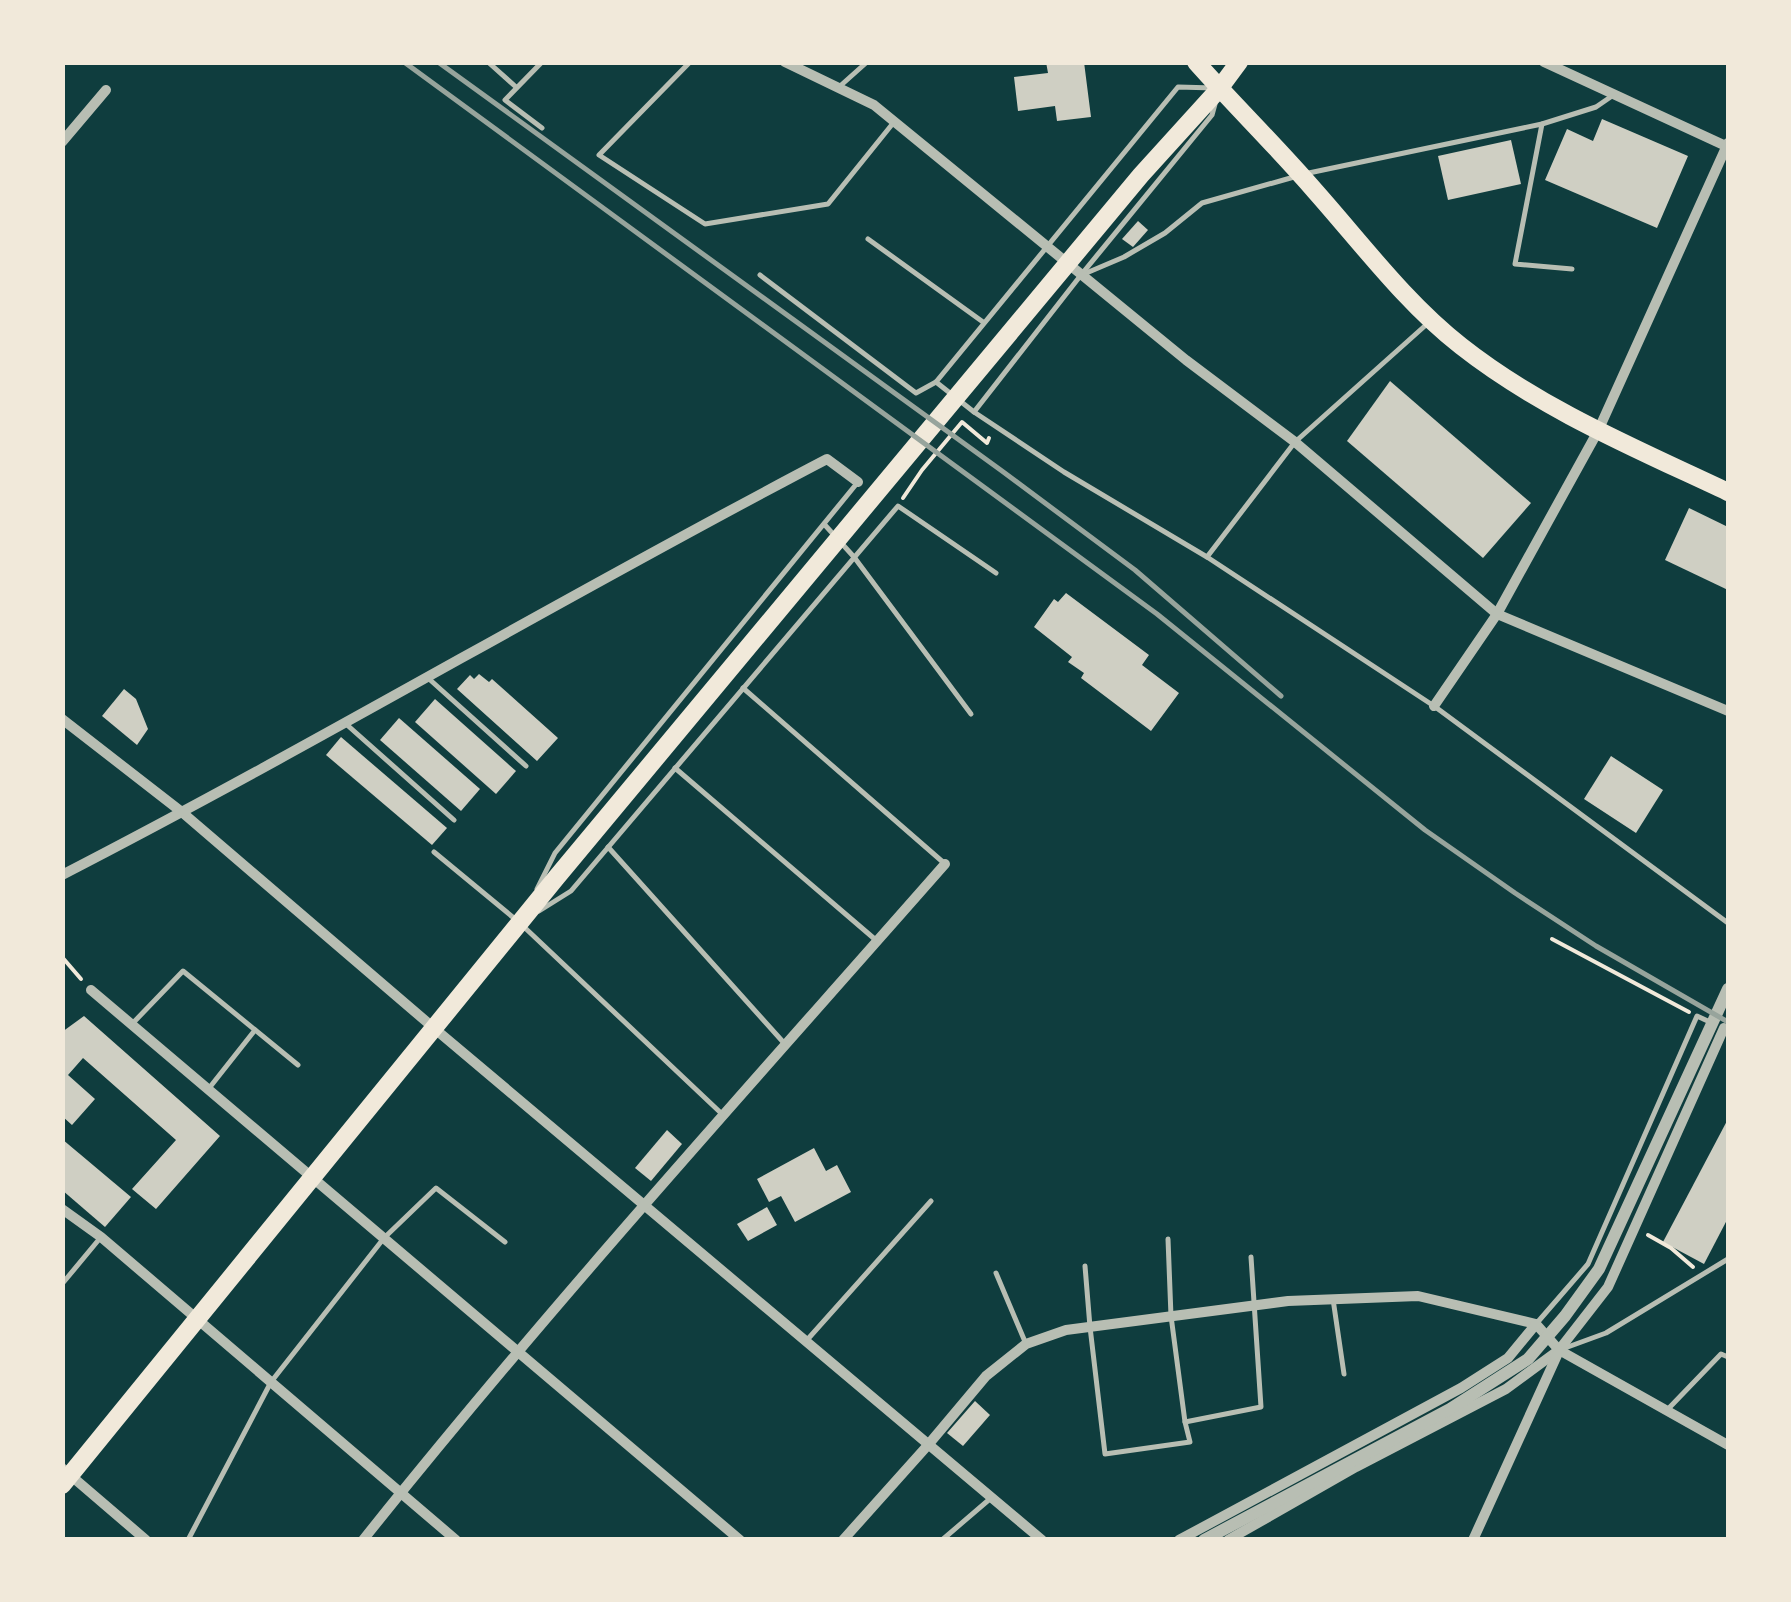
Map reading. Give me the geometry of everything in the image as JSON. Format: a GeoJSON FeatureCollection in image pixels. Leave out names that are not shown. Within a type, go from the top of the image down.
{"type":"FeatureCollection","features":[{"type":"Feature","properties":{"kind":"main road"},"geometry":{"type":"LineString","coordinates":[[1196,62],[1430,320],[1463,348],[1512,382],[1598,431],[1728,492]]}},
{"type":"Feature","properties":{"kind":"main road"},"geometry":{"type":"LineString","coordinates":[[65,1476],[556,878],[1239,62]]}},
{"type":"Feature","properties":{"kind":"street"},"geometry":{"type":"LineString","coordinates":[[785,62],[874,105],[1081,275],[1294,442],[1497,614],[1728,711]]}},
{"type":"Feature","properties":{"kind":"street"},"geometry":{"type":"LineString","coordinates":[[1434,706],[1497,614],[1598,431],[1728,146],[1544,62]]}},
{"type":"Feature","properties":{"kind":"street"},"geometry":{"type":"LineString","coordinates":[[62,142],[106,90]]}},
{"type":"Feature","properties":{"kind":"street"},"geometry":{"type":"LineString","coordinates":[[62,875],[183,813],[826,459],[858,482]]}},
{"type":"Feature","properties":{"kind":"street"},"geometry":{"type":"LineString","coordinates":[[62,719],[183,813],[1042,1540]]}},
{"type":"Feature","properties":{"kind":"street"},"geometry":{"type":"LineString","coordinates":[[363,1540],[642,1204],[944,864]]}},
{"type":"Feature","properties":{"kind":"street"},"geometry":{"type":"LineString","coordinates":[[1204,1540],[1450,1409],[1528,1359],[1599,1269],[1728,989]]}},
{"type":"Feature","properties":{"kind":"street"},"geometry":{"type":"LineString","coordinates":[[91,990],[740,1540]]}},
{"type":"Feature","properties":{"kind":"street"},"geometry":{"type":"LineString","coordinates":[[1472,1540],[1559,1350],[1608,1287],[1724,1028]]}},
{"type":"Feature","properties":{"kind":"street"},"geometry":{"type":"LineString","coordinates":[[62,1209],[101,1237],[456,1540]]}},
{"type":"Feature","properties":{"kind":"street"},"geometry":{"type":"LineString","coordinates":[[843,1540],[986,1376],[1026,1344],[1066,1330],[1288,1301],[1418,1296],[1536,1324],[1559,1350],[1728,1445]]}},
{"type":"Feature","properties":{"kind":"street"},"geometry":{"type":"LineString","coordinates":[[1179,1540],[1461,1388],[1508,1358],[1536,1324]]}},
{"type":"Feature","properties":{"kind":"street"},"geometry":{"type":"LineString","coordinates":[[1228,1540],[1356,1467],[1506,1389],[1559,1350]]}},
{"type":"Feature","properties":{"kind":"street"},"geometry":{"type":"LineString","coordinates":[[65,1476],[146,1540]]}},
{"type":"Feature","properties":{"kind":"lane"},"geometry":{"type":"LineString","coordinates":[[488,62],[517,88]]}},
{"type":"Feature","properties":{"kind":"lane"},"geometry":{"type":"LineString","coordinates":[[542,62],[505,100],[542,128]]}},
{"type":"Feature","properties":{"kind":"lane"},"geometry":{"type":"LineString","coordinates":[[690,62],[599,155],[706,224],[828,204],[894,122]]}},
{"type":"Feature","properties":{"kind":"lane"},"geometry":{"type":"LineString","coordinates":[[838,88],[867,62]]}},
{"type":"Feature","properties":{"kind":"lane"},"geometry":{"type":"LineString","coordinates":[[760,275],[916,394],[936,382],[1178,87],[1219,88],[1212,115],[974,412]]}},
{"type":"Feature","properties":{"kind":"lane"},"geometry":{"type":"LineString","coordinates":[[1081,275],[1151,241],[1202,202],[1301,175],[1542,124],[1596,106],[1614,95]]}},
{"type":"Feature","properties":{"kind":"lane"},"geometry":{"type":"LineString","coordinates":[[1542,124],[1515,264],[1572,270]]}},
{"type":"Feature","properties":{"kind":"lane"},"geometry":{"type":"LineString","coordinates":[[868,240],[984,323]]}},
{"type":"Feature","properties":{"kind":"lane"},"geometry":{"type":"LineString","coordinates":[[1207,557],[1294,442],[1430,320]]}},
{"type":"Feature","properties":{"kind":"lane"},"geometry":{"type":"LineString","coordinates":[[936,382],[1064,472],[1207,557],[1434,706],[1728,923]]}},
{"type":"Feature","properties":{"kind":"lane"},"geometry":{"type":"LineString","coordinates":[[520,923],[554,854],[858,482]]}},
{"type":"Feature","properties":{"kind":"lane"},"geometry":{"type":"LineString","coordinates":[[520,923],[571,891],[898,506],[996,573]]}},
{"type":"Feature","properties":{"kind":"lane"},"geometry":{"type":"LineString","coordinates":[[824,524],[854,557],[971,714]]}},
{"type":"Feature","properties":{"kind":"lane"},"geometry":{"type":"LineString","coordinates":[[426,676],[526,766]]}},
{"type":"Feature","properties":{"kind":"lane"},"geometry":{"type":"LineString","coordinates":[[743,688],[944,864]]}},
{"type":"Feature","properties":{"kind":"lane"},"geometry":{"type":"LineString","coordinates":[[343,722],[454,820]]}},
{"type":"Feature","properties":{"kind":"lane"},"geometry":{"type":"LineString","coordinates":[[675,768],[877,941]]}},
{"type":"Feature","properties":{"kind":"lane"},"geometry":{"type":"LineString","coordinates":[[608,847],[786,1045]]}},
{"type":"Feature","properties":{"kind":"lane"},"geometry":{"type":"LineString","coordinates":[[434,852],[520,923],[724,1116]]}},
{"type":"Feature","properties":{"kind":"lane"},"geometry":{"type":"LineString","coordinates":[[132,1025],[183,971],[298,1065]]}},
{"type":"Feature","properties":{"kind":"lane"},"geometry":{"type":"LineString","coordinates":[[1536,1324],[1588,1264],[1697,1016],[1724,1028]]}},
{"type":"Feature","properties":{"kind":"lane"},"geometry":{"type":"LineString","coordinates":[[208,1089],[254,1030]]}},
{"type":"Feature","properties":{"kind":"lane"},"geometry":{"type":"LineString","coordinates":[[188,1540],[271,1382],[384,1238],[436,1188],[505,1242]]}},
{"type":"Feature","properties":{"kind":"lane"},"geometry":{"type":"LineString","coordinates":[[806,1342],[931,1201]]}},
{"type":"Feature","properties":{"kind":"lane"},"geometry":{"type":"LineString","coordinates":[[1613,1206],[1635,1228]]}},
{"type":"Feature","properties":{"kind":"lane"},"geometry":{"type":"LineString","coordinates":[[62,1284],[101,1237]]}},
{"type":"Feature","properties":{"kind":"lane"},"geometry":{"type":"LineString","coordinates":[[1085,1266],[1106,1454],[1190,1442],[1172,1316],[1168,1239]]}},
{"type":"Feature","properties":{"kind":"lane"},"geometry":{"type":"LineString","coordinates":[[1185,1422],[1260,1407],[1251,1257]]}},
{"type":"Feature","properties":{"kind":"lane"},"geometry":{"type":"LineString","coordinates":[[1559,1350],[1606,1332],[1728,1259]]}},
{"type":"Feature","properties":{"kind":"lane"},"geometry":{"type":"LineString","coordinates":[[996,1273],[1026,1344]]}},
{"type":"Feature","properties":{"kind":"lane"},"geometry":{"type":"LineString","coordinates":[[1333,1300],[1344,1374]]}},
{"type":"Feature","properties":{"kind":"lane"},"geometry":{"type":"LineString","coordinates":[[1666,1410],[1721,1354],[1728,1357]]}},
{"type":"Feature","properties":{"kind":"lane"},"geometry":{"type":"LineString","coordinates":[[942,1540],[991,1498]]}},
{"type":"Feature","properties":{"kind":"path"},"geometry":{"type":"LineString","coordinates":[[907,492],[962,422],[988,442],[990,439],[982,431]]}},
{"type":"Feature","properties":{"kind":"path"},"geometry":{"type":"LineString","coordinates":[[1552,939],[1697,1016]]}},
{"type":"Feature","properties":{"kind":"path"},"geometry":{"type":"LineString","coordinates":[[62,957],[91,990]]}},
{"type":"Feature","properties":{"kind":"path"},"geometry":{"type":"LineString","coordinates":[[1635,1228],[1671,1248],[1702,1275]]}},
{"type":"Feature","properties":{"kind":"building"},"geometry":{"type":"Polygon","coordinates":[[[1046,62],[1084,62],[1091,117],[1057,121],[1055,106],[1018,111],[1014,77],[1048,73],[1046,62]]]}},
{"type":"Feature","properties":{"kind":"building"},"geometry":{"type":"Polygon","coordinates":[[[1602,119],[1688,156],[1657,228],[1545,180],[1567,129],[1593,141],[1602,119]]]}},
{"type":"Feature","properties":{"kind":"building"},"geometry":{"type":"Polygon","coordinates":[[[1511,140],[1521,184],[1448,200],[1438,156],[1511,140]]]}},
{"type":"Feature","properties":{"kind":"building"},"geometry":{"type":"Polygon","coordinates":[[[1138,221],[1148,230],[1133,247],[1122,239],[1138,221]]]}},
{"type":"Feature","properties":{"kind":"building"},"geometry":{"type":"Polygon","coordinates":[[[1390,381],[1531,503],[1483,558],[1347,441],[1390,381]]]}},
{"type":"Feature","properties":{"kind":"building"},"geometry":{"type":"Polygon","coordinates":[[[1689,508],[1728,527],[1728,590],[1665,560],[1689,508]]]}},
{"type":"Feature","properties":{"kind":"building"},"geometry":{"type":"Polygon","coordinates":[[[1066,593],[1149,655],[1142,665],[1179,693],[1151,731],[1081,678],[1084,673],[1068,662],[1072,657],[1034,627],[1054,599],[1058,602],[1066,593]]]}},
{"type":"Feature","properties":{"kind":"building"},"geometry":{"type":"Polygon","coordinates":[[[479,674],[489,682],[492,679],[558,738],[537,761],[457,689],[470,675],[474,679],[479,674]]]}},
{"type":"Feature","properties":{"kind":"building"},"geometry":{"type":"Polygon","coordinates":[[[124,689],[136,699],[148,729],[137,745],[102,716],[124,689]]]}},
{"type":"Feature","properties":{"kind":"building"},"geometry":{"type":"Polygon","coordinates":[[[435,699],[516,771],[496,794],[415,722],[435,699]]]}},
{"type":"Feature","properties":{"kind":"building"},"geometry":{"type":"Polygon","coordinates":[[[399,718],[480,789],[461,811],[380,740],[399,718]]]}},
{"type":"Feature","properties":{"kind":"building"},"geometry":{"type":"Polygon","coordinates":[[[341,737],[447,828],[432,845],[326,755],[341,737]]]}},
{"type":"Feature","properties":{"kind":"building"},"geometry":{"type":"Polygon","coordinates":[[[1611,756],[1663,790],[1636,833],[1584,799],[1611,756]]]}},
{"type":"Feature","properties":{"kind":"building"},"geometry":{"type":"Polygon","coordinates":[[[84,1016],[220,1136],[156,1209],[132,1189],[176,1140],[83,1058],[68,1075],[95,1099],[72,1125],[62,1116],[62,1032],[84,1016]]]}},
{"type":"Feature","properties":{"kind":"building"},"geometry":{"type":"Polygon","coordinates":[[[1728,1119],[1728,1218],[1704,1264],[1663,1242],[1728,1119]]]}},
{"type":"Feature","properties":{"kind":"building"},"geometry":{"type":"Polygon","coordinates":[[[667,1130],[682,1144],[651,1181],[635,1168],[667,1130]]]}},
{"type":"Feature","properties":{"kind":"building"},"geometry":{"type":"Polygon","coordinates":[[[62,1139],[131,1197],[105,1227],[62,1190],[62,1139]]]}},
{"type":"Feature","properties":{"kind":"building"},"geometry":{"type":"Polygon","coordinates":[[[814,1148],[826,1171],[837,1165],[851,1192],[795,1222],[781,1196],[769,1202],[757,1179],[814,1148]]]}},
{"type":"Feature","properties":{"kind":"building"},"geometry":{"type":"Polygon","coordinates":[[[767,1207],[777,1225],[748,1241],[737,1224],[767,1207]]]}},
{"type":"Feature","properties":{"kind":"building"},"geometry":{"type":"Polygon","coordinates":[[[975,1401],[990,1415],[963,1446],[947,1433],[975,1401]]]}},
{"type":"Feature","properties":{"kind":"railway"},"geometry":{"type":"LineString","coordinates":[[404,62],[1157,614],[1425,830],[1596,946],[1728,1022]]}},
{"type":"Feature","properties":{"kind":"railway"},"geometry":{"type":"LineString","coordinates":[[438,62],[1135,570],[1281,696]]}}]}
